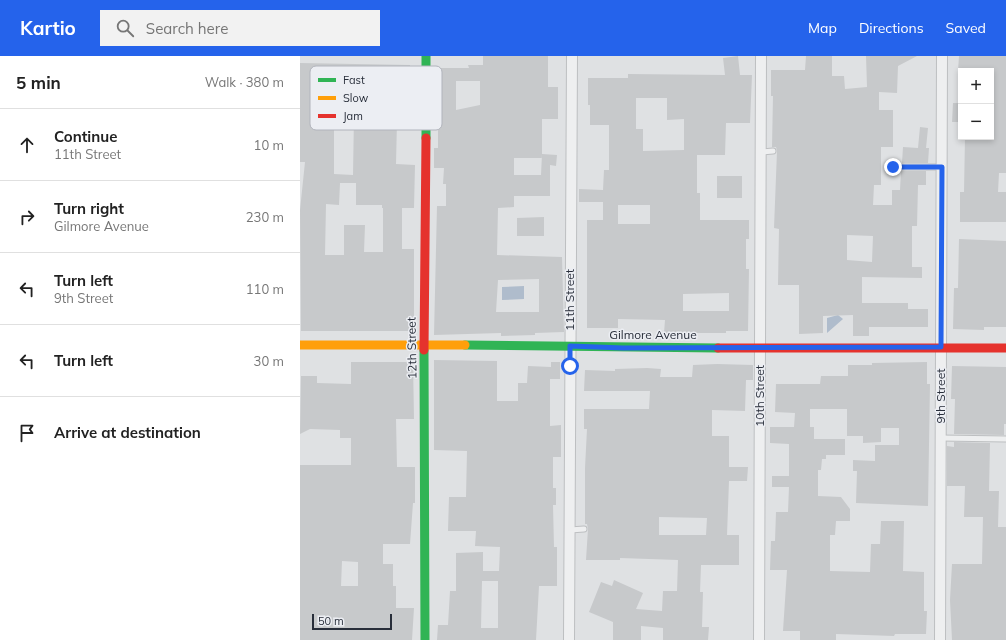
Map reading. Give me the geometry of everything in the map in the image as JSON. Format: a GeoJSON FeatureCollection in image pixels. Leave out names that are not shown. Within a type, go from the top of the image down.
{"type":"FeatureCollection","features":[{"type":"Feature","properties":{"kind":"main road","name":"12th Street"},"geometry":{"type":"LineString","coordinates":[[426,56],[426,66]]}},
{"type":"Feature","properties":{"kind":"main road","name":"12th Street"},"geometry":{"type":"LineString","coordinates":[[425,130],[424,344],[425,640]]}},
{"type":"Feature","properties":{"kind":"main road","name":"Gilmore Avenue"},"geometry":{"type":"LineString","coordinates":[[300,345],[424,344],[623,348],[1006,348]]}},
{"type":"Feature","properties":{"kind":"street","name":"11th Street"},"geometry":{"type":"LineString","coordinates":[[569,640],[572,56]]}},
{"type":"Feature","properties":{"kind":"street","name":"10th Street"},"geometry":{"type":"LineString","coordinates":[[759,640],[761,56]]}},
{"type":"Feature","properties":{"kind":"street","name":"9th Street"},"geometry":{"type":"LineString","coordinates":[[940,640],[942,56]]}},
{"type":"Feature","properties":{"kind":"lane"},"geometry":{"type":"LineString","coordinates":[[761,152],[773,151]]}},
{"type":"Feature","properties":{"kind":"lane"},"geometry":{"type":"LineString","coordinates":[[893,167],[942,167]]}},
{"type":"Feature","properties":{"kind":"lane"},"geometry":{"type":"LineString","coordinates":[[941,438],[1006,439]]}},
{"type":"Feature","properties":{"kind":"lane"},"geometry":{"type":"LineString","coordinates":[[570,530],[584,529]]}},
{"type":"Feature","properties":{"kind":"water"},"geometry":{"type":"Polygon","coordinates":[[[524,286],[524,299],[502,300],[502,287],[524,286]]]}},
{"type":"Feature","properties":{"kind":"water"},"geometry":{"type":"Polygon","coordinates":[[[838,315],[843,319],[827,333],[827,318],[838,315]]]}},
{"type":"Feature","properties":{"kind":"building"},"geometry":{"type":"Polygon","coordinates":[[[483,56],[548,56],[548,87],[558,87],[558,119],[542,119],[542,154],[557,155],[556,166],[550,165],[550,196],[514,196],[514,207],[498,208],[497,255],[562,257],[564,332],[501,336],[501,333],[434,335],[437,206],[446,206],[446,184],[443,184],[444,168],[434,168],[434,148],[438,148],[438,130],[442,130],[442,68],[469,68],[468,65],[483,65],[483,56]],[[456,81],[456,110],[480,105],[480,81],[456,81]],[[514,158],[514,175],[541,175],[542,158],[514,158]],[[539,279],[498,280],[496,312],[539,312],[539,279]]]}},
{"type":"Feature","properties":{"kind":"building"},"geometry":{"type":"Polygon","coordinates":[[[738,56],[740,75],[752,75],[750,123],[726,123],[725,155],[697,155],[697,193],[700,193],[700,220],[749,220],[749,239],[746,239],[746,269],[749,269],[748,331],[726,331],[726,333],[664,333],[665,320],[618,319],[618,328],[587,328],[587,220],[603,220],[603,202],[579,202],[579,189],[603,190],[604,170],[609,170],[609,125],[590,125],[588,78],[628,78],[628,74],[725,75],[723,58],[738,56]],[[636,98],[636,129],[643,129],[643,151],[684,150],[684,119],[667,120],[667,98],[636,98]],[[618,205],[618,224],[650,224],[650,205],[618,205]],[[729,293],[683,294],[683,311],[729,311],[729,293]]]}},
{"type":"Feature","properties":{"kind":"building"},"geometry":{"type":"Polygon","coordinates":[[[806,56],[832,56],[832,76],[844,76],[845,89],[867,87],[866,56],[917,56],[898,66],[897,93],[879,92],[879,110],[893,110],[893,147],[881,147],[881,185],[874,185],[873,205],[892,205],[892,190],[900,190],[901,171],[926,171],[926,185],[918,185],[917,226],[912,226],[912,267],[922,267],[922,278],[862,277],[862,303],[908,303],[908,309],[928,309],[928,327],[869,327],[869,336],[853,336],[853,315],[823,316],[823,333],[799,334],[799,285],[778,285],[779,229],[774,228],[777,151],[776,147],[772,147],[773,96],[771,96],[771,70],[805,70],[806,56]],[[847,235],[847,260],[872,262],[873,236],[847,235]]]}},
{"type":"Feature","properties":{"kind":"building"},"geometry":{"type":"Polygon","coordinates":[[[959,56],[1006,56],[1006,173],[999,173],[998,192],[1006,192],[1006,222],[960,222],[960,192],[964,192],[965,140],[994,140],[994,68],[958,68],[959,56]]]}},
{"type":"Feature","properties":{"kind":"building"},"geometry":{"type":"Polygon","coordinates":[[[300,63],[410,65],[310,66],[310,130],[334,130],[334,174],[353,175],[354,130],[397,130],[396,164],[415,165],[414,208],[402,208],[402,249],[414,249],[414,331],[301,331],[300,210],[305,162],[300,162],[300,63]],[[340,183],[339,205],[326,204],[325,255],[344,255],[344,225],[365,225],[364,252],[383,252],[382,205],[356,205],[356,183],[340,183]]]}},
{"type":"Feature","properties":{"kind":"building"},"geometry":{"type":"Polygon","coordinates":[[[953,103],[958,103],[958,122],[952,122],[953,103]]]}},
{"type":"Feature","properties":{"kind":"building"},"geometry":{"type":"Polygon","coordinates":[[[920,127],[928,128],[926,148],[929,148],[928,163],[902,163],[903,147],[918,148],[920,127]]]}},
{"type":"Feature","properties":{"kind":"building"},"geometry":{"type":"Polygon","coordinates":[[[717,176],[742,176],[742,198],[717,198],[717,176]]]}},
{"type":"Feature","properties":{"kind":"building"},"geometry":{"type":"Polygon","coordinates":[[[544,217],[544,236],[517,236],[517,218],[544,217]]]}},
{"type":"Feature","properties":{"kind":"building"},"geometry":{"type":"Polygon","coordinates":[[[959,239],[1006,241],[1006,327],[984,327],[984,330],[953,329],[954,288],[958,288],[959,239]]]}},
{"type":"Feature","properties":{"kind":"building"},"geometry":{"type":"Polygon","coordinates":[[[434,360],[497,361],[497,401],[518,401],[518,383],[527,383],[528,366],[551,367],[551,362],[560,362],[560,379],[550,379],[550,426],[561,425],[561,457],[553,457],[553,488],[556,488],[556,505],[553,505],[554,547],[557,547],[557,586],[539,586],[536,640],[437,640],[438,625],[448,625],[450,591],[456,591],[456,553],[483,552],[483,571],[499,571],[500,547],[475,546],[476,531],[448,531],[449,497],[466,497],[467,451],[434,450],[434,360]],[[482,581],[481,628],[498,628],[498,581],[482,581]]]}},
{"type":"Feature","properties":{"kind":"building"},"geometry":{"type":"Polygon","coordinates":[[[351,362],[413,362],[414,419],[396,419],[397,467],[415,467],[415,503],[413,503],[410,544],[383,544],[383,564],[393,564],[393,586],[396,586],[396,608],[414,608],[412,640],[300,640],[300,465],[351,465],[351,438],[340,438],[340,430],[310,429],[300,434],[301,376],[317,376],[317,383],[351,384],[351,362]],[[342,561],[341,586],[358,586],[358,562],[342,561]]]}},
{"type":"Feature","properties":{"kind":"building"},"geometry":{"type":"Polygon","coordinates":[[[927,362],[927,384],[930,384],[928,506],[856,503],[857,471],[853,471],[853,460],[875,461],[875,445],[899,445],[899,428],[881,428],[881,442],[863,443],[863,436],[847,436],[847,409],[810,409],[810,427],[814,427],[814,439],[845,439],[845,455],[826,455],[826,459],[822,459],[821,470],[818,470],[818,496],[841,497],[850,509],[850,521],[836,521],[835,535],[830,535],[830,571],[870,572],[871,544],[880,544],[881,521],[904,521],[903,571],[924,572],[924,611],[927,611],[926,634],[895,634],[894,636],[836,634],[836,640],[800,640],[800,631],[783,631],[787,570],[770,570],[771,541],[775,541],[776,512],[788,512],[789,487],[772,487],[772,476],[789,476],[789,444],[770,443],[770,427],[794,427],[795,413],[775,412],[776,384],[820,384],[821,376],[848,376],[848,365],[927,362]]]}},
{"type":"Feature","properties":{"kind":"building"},"geometry":{"type":"Polygon","coordinates":[[[693,365],[753,365],[753,380],[746,380],[745,411],[712,410],[712,436],[729,436],[729,467],[748,467],[747,481],[729,481],[727,535],[739,535],[739,565],[701,565],[700,592],[703,592],[702,627],[709,627],[708,640],[663,640],[663,628],[641,626],[641,640],[613,640],[613,622],[589,612],[601,582],[612,586],[614,580],[643,593],[636,609],[662,611],[663,591],[677,591],[678,560],[620,558],[620,560],[586,560],[588,529],[587,524],[585,524],[587,429],[584,429],[584,409],[649,409],[650,391],[584,391],[585,370],[615,371],[615,369],[647,368],[661,369],[660,377],[692,377],[693,365]],[[659,517],[659,535],[706,535],[707,518],[659,517]]]}},
{"type":"Feature","properties":{"kind":"building"},"geometry":{"type":"Polygon","coordinates":[[[952,366],[1006,367],[1006,424],[1004,424],[1004,435],[954,434],[955,399],[951,399],[952,366]]]}},
{"type":"Feature","properties":{"kind":"building"},"geometry":{"type":"Polygon","coordinates":[[[954,442],[990,443],[989,491],[999,491],[998,527],[1006,527],[1006,640],[952,640],[950,600],[952,564],[982,564],[983,517],[964,517],[965,486],[947,486],[947,446],[954,447],[954,442]]]}},
{"type":"Feature","properties":{"kind":"traffic: fast"},"geometry":{"type":"LineString","coordinates":[[426,56],[426,66]]}},
{"type":"Feature","properties":{"kind":"traffic: fast"},"geometry":{"type":"LineString","coordinates":[[426,130],[426,138]]}},
{"type":"Feature","properties":{"kind":"traffic: fast"},"geometry":{"type":"LineString","coordinates":[[465,345],[718,348]]}},
{"type":"Feature","properties":{"kind":"traffic: fast"},"geometry":{"type":"LineString","coordinates":[[424,350],[425,640]]}},
{"type":"Feature","properties":{"kind":"traffic: slow"},"geometry":{"type":"LineString","coordinates":[[300,345],[465,345]]}},
{"type":"Feature","properties":{"kind":"traffic: jam"},"geometry":{"type":"LineString","coordinates":[[424,350],[426,138]]}},
{"type":"Feature","properties":{"kind":"traffic: jam"},"geometry":{"type":"LineString","coordinates":[[718,348],[1006,348]]}},
{"type":"Feature","properties":{"kind":"route"},"geometry":{"type":"LineString","coordinates":[[570,366],[570,346],[623,348],[941,347],[942,167],[893,167]]}}]}
